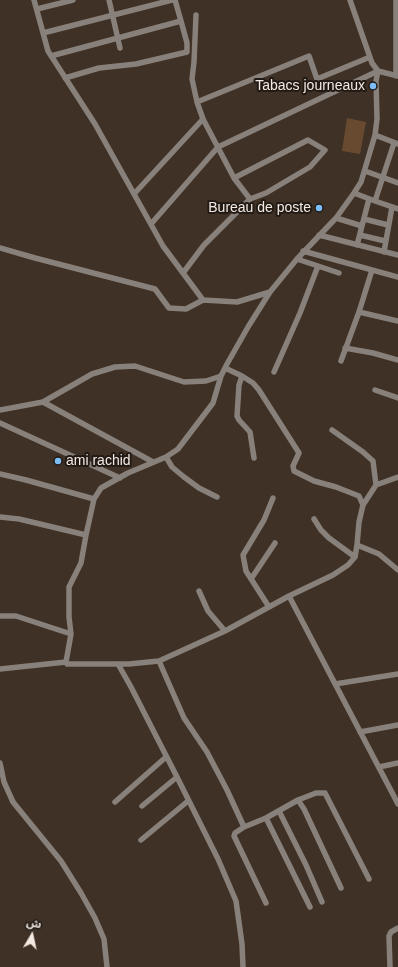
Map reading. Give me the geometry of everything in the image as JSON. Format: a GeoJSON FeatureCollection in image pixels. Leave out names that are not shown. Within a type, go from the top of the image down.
{"type":"FeatureCollection","features":[{"type":"Feature","properties":{"kind":"street"},"geometry":{"type":"LineString","coordinates":[[34,0],[48,51],[95,124],[163,246],[202,300]]}},
{"type":"Feature","properties":{"kind":"street"},"geometry":{"type":"LineString","coordinates":[[37,9],[74,0]]}},
{"type":"Feature","properties":{"kind":"street"},"geometry":{"type":"LineString","coordinates":[[109,0],[120,48]]}},
{"type":"Feature","properties":{"kind":"street"},"geometry":{"type":"LineString","coordinates":[[43,33],[172,0]]}},
{"type":"Feature","properties":{"kind":"street"},"geometry":{"type":"LineString","coordinates":[[65,78],[99,68],[136,64],[187,52],[187,43],[175,0]]}},
{"type":"Feature","properties":{"kind":"street"},"geometry":{"type":"LineString","coordinates":[[350,0],[372,63],[378,71],[397,76],[396,0]]}},
{"type":"Feature","properties":{"kind":"street"},"geometry":{"type":"LineString","coordinates":[[196,15],[192,79],[197,102],[203,119],[234,178],[250,199]]}},
{"type":"Feature","properties":{"kind":"street"},"geometry":{"type":"LineString","coordinates":[[51,56],[181,20]]}},
{"type":"Feature","properties":{"kind":"street"},"geometry":{"type":"LineString","coordinates":[[197,102],[309,56],[317,79],[370,57]]}},
{"type":"Feature","properties":{"kind":"street"},"geometry":{"type":"LineString","coordinates":[[66,662],[71,634],[69,617],[69,588],[81,563],[94,499],[101,488],[128,473],[166,457],[178,449],[213,403],[225,368],[244,333],[270,292],[303,251],[336,218],[354,193],[365,172],[375,135],[377,120],[376,81],[378,71]]}},
{"type":"Feature","properties":{"kind":"street"},"geometry":{"type":"LineString","coordinates":[[151,224],[218,147],[378,71]]}},
{"type":"Feature","properties":{"kind":"street"},"geometry":{"type":"LineString","coordinates":[[134,194],[203,119]]}},
{"type":"Feature","properties":{"kind":"street"},"geometry":{"type":"LineString","coordinates":[[357,245],[364,219],[383,178],[396,144],[375,135]]}},
{"type":"Feature","properties":{"kind":"street"},"geometry":{"type":"LineString","coordinates":[[183,273],[204,245],[250,199],[266,194],[310,167],[325,150],[308,140],[234,178]]}},
{"type":"Feature","properties":{"kind":"street"},"geometry":{"type":"LineString","coordinates":[[365,172],[398,182]]}},
{"type":"Feature","properties":{"kind":"street"},"geometry":{"type":"LineString","coordinates":[[354,193],[398,209]]}},
{"type":"Feature","properties":{"kind":"street"},"geometry":{"type":"LineString","coordinates":[[384,252],[392,207]]}},
{"type":"Feature","properties":{"kind":"street"},"geometry":{"type":"LineString","coordinates":[[336,218],[362,226]]}},
{"type":"Feature","properties":{"kind":"street"},"geometry":{"type":"LineString","coordinates":[[364,219],[388,225]]}},
{"type":"Feature","properties":{"kind":"street"},"geometry":{"type":"LineString","coordinates":[[360,234],[385,241]]}},
{"type":"Feature","properties":{"kind":"street"},"geometry":{"type":"LineString","coordinates":[[319,235],[398,255]]}},
{"type":"Feature","properties":{"kind":"street"},"geometry":{"type":"LineString","coordinates":[[0,248],[155,290],[169,308],[186,309],[202,300],[237,302],[270,292]]}},
{"type":"Feature","properties":{"kind":"street"},"geometry":{"type":"LineString","coordinates":[[303,251],[398,277]]}},
{"type":"Feature","properties":{"kind":"street"},"geometry":{"type":"LineString","coordinates":[[297,259],[339,273]]}},
{"type":"Feature","properties":{"kind":"street"},"geometry":{"type":"LineString","coordinates":[[274,372],[300,313],[318,266]]}},
{"type":"Feature","properties":{"kind":"street"},"geometry":{"type":"LineString","coordinates":[[341,361],[359,312],[372,270]]}},
{"type":"Feature","properties":{"kind":"street"},"geometry":{"type":"LineString","coordinates":[[359,312],[398,321]]}},
{"type":"Feature","properties":{"kind":"street"},"geometry":{"type":"LineString","coordinates":[[346,348],[373,352],[398,360]]}},
{"type":"Feature","properties":{"kind":"street"},"geometry":{"type":"LineString","coordinates":[[0,410],[43,402],[92,374],[115,367],[135,366],[184,382],[206,381],[221,376]]}},
{"type":"Feature","properties":{"kind":"street"},"geometry":{"type":"LineString","coordinates":[[225,368],[253,383],[259,390],[299,453],[293,466],[294,471],[314,480],[359,496],[363,505]]}},
{"type":"Feature","properties":{"kind":"street"},"geometry":{"type":"LineString","coordinates":[[242,376],[239,385],[238,416],[239,420],[250,432],[254,458]]}},
{"type":"Feature","properties":{"kind":"street"},"geometry":{"type":"LineString","coordinates":[[375,390],[398,398]]}},
{"type":"Feature","properties":{"kind":"street"},"geometry":{"type":"LineString","coordinates":[[43,402],[153,462]]}},
{"type":"Feature","properties":{"kind":"street"},"geometry":{"type":"LineString","coordinates":[[0,422],[120,478]]}},
{"type":"Feature","properties":{"kind":"street"},"geometry":{"type":"LineString","coordinates":[[332,430],[363,452],[373,462],[376,485]]}},
{"type":"Feature","properties":{"kind":"street"},"geometry":{"type":"LineString","coordinates":[[166,457],[172,468],[199,488],[217,497]]}},
{"type":"Feature","properties":{"kind":"street"},"geometry":{"type":"LineString","coordinates":[[0,474],[94,499]]}},
{"type":"Feature","properties":{"kind":"street"},"geometry":{"type":"LineString","coordinates":[[0,669],[66,662],[67,664],[118,664],[159,661],[225,630],[289,596],[333,575],[348,565],[355,556],[358,545],[359,522],[363,505],[376,485],[398,477]]}},
{"type":"Feature","properties":{"kind":"street"},"geometry":{"type":"LineString","coordinates":[[269,607],[246,571],[243,555],[264,520],[273,498]]}},
{"type":"Feature","properties":{"kind":"street"},"geometry":{"type":"LineString","coordinates":[[0,518],[19,519],[86,535]]}},
{"type":"Feature","properties":{"kind":"street"},"geometry":{"type":"LineString","coordinates":[[314,519],[321,530],[329,538],[355,556]]}},
{"type":"Feature","properties":{"kind":"street"},"geometry":{"type":"LineString","coordinates":[[251,579],[275,543]]}},
{"type":"Feature","properties":{"kind":"street"},"geometry":{"type":"LineString","coordinates":[[358,545],[379,554],[398,570]]}},
{"type":"Feature","properties":{"kind":"street"},"geometry":{"type":"LineString","coordinates":[[199,591],[208,611],[225,630]]}},
{"type":"Feature","properties":{"kind":"street"},"geometry":{"type":"LineString","coordinates":[[289,596],[398,804]]}},
{"type":"Feature","properties":{"kind":"street"},"geometry":{"type":"LineString","coordinates":[[0,616],[16,616],[71,634]]}},
{"type":"Feature","properties":{"kind":"street"},"geometry":{"type":"LineString","coordinates":[[159,661],[184,718],[207,752],[244,827]]}},
{"type":"Feature","properties":{"kind":"street"},"geometry":{"type":"LineString","coordinates":[[118,664],[218,859],[236,901],[242,944],[243,967]]}},
{"type":"Feature","properties":{"kind":"street"},"geometry":{"type":"LineString","coordinates":[[335,684],[398,674]]}},
{"type":"Feature","properties":{"kind":"street"},"geometry":{"type":"LineString","coordinates":[[360,732],[398,725]]}},
{"type":"Feature","properties":{"kind":"street"},"geometry":{"type":"LineString","coordinates":[[115,802],[166,757]]}},
{"type":"Feature","properties":{"kind":"street"},"geometry":{"type":"LineString","coordinates":[[0,763],[4,782],[13,802],[61,861],[95,918],[104,939],[107,967]]}},
{"type":"Feature","properties":{"kind":"street"},"geometry":{"type":"LineString","coordinates":[[380,768],[398,763]]}},
{"type":"Feature","properties":{"kind":"street"},"geometry":{"type":"LineString","coordinates":[[142,806],[177,777]]}},
{"type":"Feature","properties":{"kind":"street"},"geometry":{"type":"LineString","coordinates":[[266,903],[234,836],[235,833],[298,800],[316,793],[325,793],[369,879]]}},
{"type":"Feature","properties":{"kind":"street"},"geometry":{"type":"LineString","coordinates":[[298,800],[318,837],[342,888]]}},
{"type":"Feature","properties":{"kind":"street"},"geometry":{"type":"LineString","coordinates":[[141,840],[188,801]]}},
{"type":"Feature","properties":{"kind":"street"},"geometry":{"type":"LineString","coordinates":[[279,811],[306,865],[322,902]]}},
{"type":"Feature","properties":{"kind":"street"},"geometry":{"type":"LineString","coordinates":[[266,818],[310,907]]}},
{"type":"Feature","properties":{"kind":"street"},"geometry":{"type":"LineString","coordinates":[[390,967],[389,936],[391,932],[398,928]]}},
{"type":"Feature","properties":{"kind":"shaded area"},"geometry":{"type":"Polygon","coordinates":[[[347,118],[366,122],[360,154],[342,151],[347,118]]]}},
{"type":"Feature","properties":{"kind":"place","name":"Tabacs journeaux"},"geometry":{"type":"Point","coordinates":[373,86]}},
{"type":"Feature","properties":{"kind":"place","name":"Bureau de poste"},"geometry":{"type":"Point","coordinates":[319,208]}},
{"type":"Feature","properties":{"kind":"place","name":"ami rachid"},"geometry":{"type":"Point","coordinates":[58,461]}}]}
